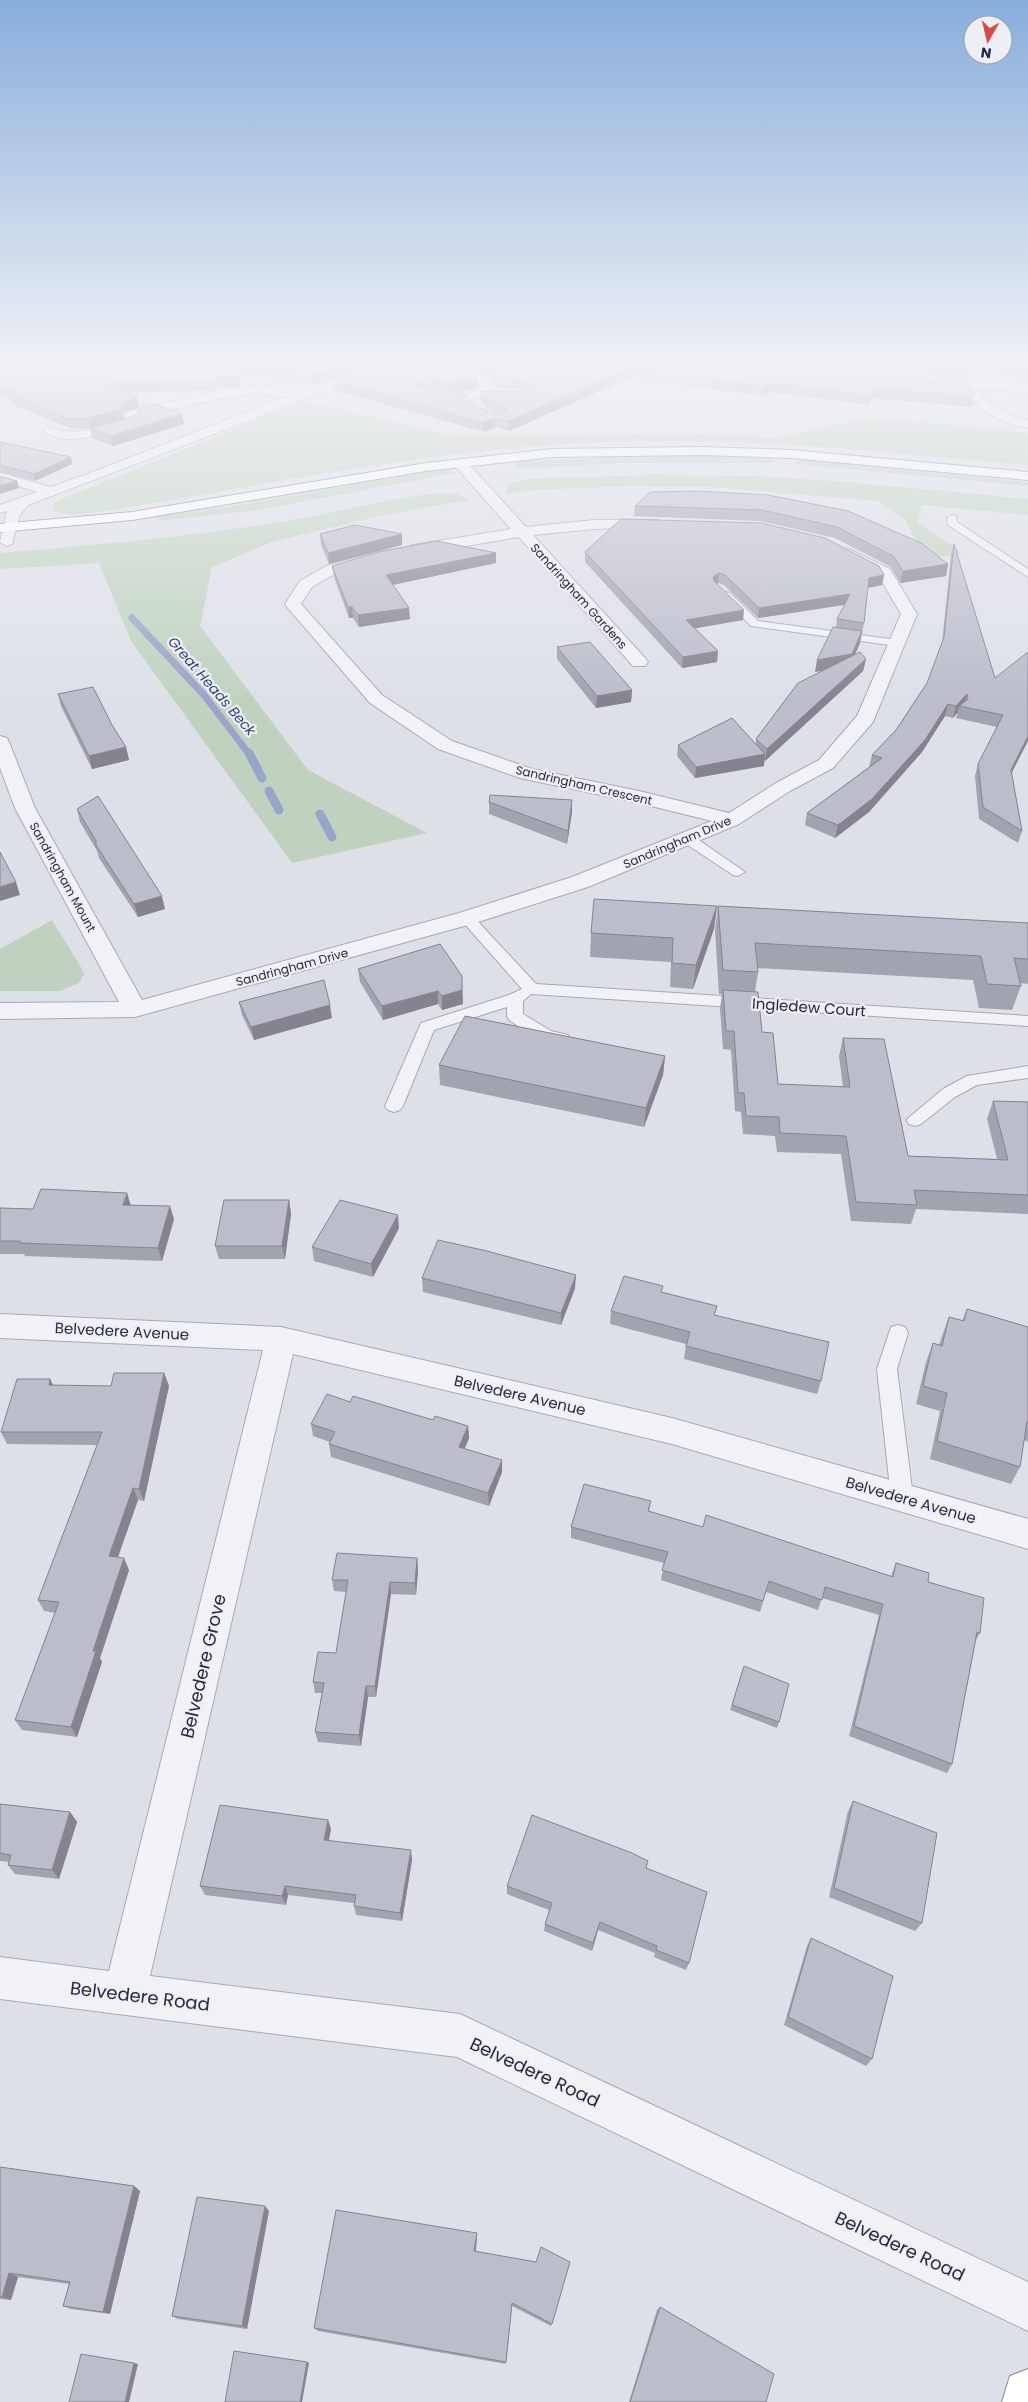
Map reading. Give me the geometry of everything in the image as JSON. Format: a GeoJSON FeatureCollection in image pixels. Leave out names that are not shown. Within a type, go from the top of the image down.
{"type":"FeatureCollection","features":[{"type":"Feature","properties":{"kind":"highway"},"geometry":{"type":"LineString","coordinates":[[4,534],[132,516],[365,477]]}},
{"type":"Feature","properties":{"kind":"highway"},"geometry":{"type":"LineString","coordinates":[[908,477],[1028,489]]}},
{"type":"Feature","properties":{"kind":"highway"},"geometry":{"type":"LineString","coordinates":[[4,534],[156,527]]}},
{"type":"Feature","properties":{"kind":"highway"},"geometry":{"type":"LineString","coordinates":[[1027,2402],[1028,2394]]}},
{"type":"Feature","properties":{"kind":"street"},"geometry":{"type":"LineString","coordinates":[[0,477],[52,492]]}},
{"type":"Feature","properties":{"kind":"street"},"geometry":{"type":"LineString","coordinates":[[0,509],[22,504],[92,477]]}},
{"type":"Feature","properties":{"kind":"street","name":"Sandringham Gardens"},"geometry":{"type":"LineString","coordinates":[[474,477],[639,662]]}},
{"type":"Feature","properties":{"kind":"street"},"geometry":{"type":"LineString","coordinates":[[4,534],[13,514],[22,504]]}},
{"type":"Feature","properties":{"kind":"street"},"geometry":{"type":"LineString","coordinates":[[522,533],[628,522],[675,524]]}},
{"type":"Feature","properties":{"kind":"street","name":"Sandringham Crescent"},"geometry":{"type":"LineString","coordinates":[[522,533],[388,554],[332,568],[306,584],[293,604],[376,698],[445,745],[527,774],[639,797],[732,820]]}},
{"type":"Feature","properties":{"kind":"street","name":"Sandringham Drive"},"geometry":{"type":"LineString","coordinates":[[0,1011],[135,1009],[467,918],[580,882],[732,820],[783,787],[826,764],[866,718],[909,614],[884,572],[829,543]]}},
{"type":"Feature","properties":{"kind":"street","name":"Sandringham Mount"},"geometry":{"type":"LineString","coordinates":[[0,742],[25,808],[135,1009]]}},
{"type":"Feature","properties":{"kind":"street","name":"Belvedere Avenue"},"geometry":{"type":"LineString","coordinates":[[0,1326],[281,1339],[672,1431],[1028,1534]]}},
{"type":"Feature","properties":{"kind":"street","name":"Belvedere Grove"},"geometry":{"type":"LineString","coordinates":[[125,1994],[281,1339]]}},
{"type":"Feature","properties":{"kind":"street","name":"Belvedere Road"},"geometry":{"type":"LineString","coordinates":[[0,1978],[460,2036],[1028,2307]]}},
{"type":"Feature","properties":{"kind":"lane"},"geometry":{"type":"LineString","coordinates":[[952,518],[952,523],[1028,574]]}},
{"type":"Feature","properties":{"kind":"lane"},"geometry":{"type":"LineString","coordinates":[[719,588],[755,624],[897,643]]}},
{"type":"Feature","properties":{"kind":"lane"},"geometry":{"type":"LineString","coordinates":[[688,839],[738,872]]}},
{"type":"Feature","properties":{"kind":"lane"},"geometry":{"type":"LineString","coordinates":[[394,1106],[427,1027],[515,999],[531,989],[467,918]]}},
{"type":"Feature","properties":{"kind":"lane","name":"Ingledew Court"},"geometry":{"type":"LineString","coordinates":[[531,989],[1028,1021]]}},
{"type":"Feature","properties":{"kind":"lane"},"geometry":{"type":"LineString","coordinates":[[515,999],[515,1016],[546,1036],[576,1042]]}},
{"type":"Feature","properties":{"kind":"lane"},"geometry":{"type":"LineString","coordinates":[[915,1120],[949,1093],[973,1080],[1028,1072]]}},
{"type":"Feature","properties":{"kind":"lane"},"geometry":{"type":"LineString","coordinates":[[898,1333],[887,1369],[902,1497]]}},
{"type":"Feature","properties":{"kind":"green space"},"geometry":{"type":"Polygon","coordinates":[[[116,477],[300,477],[153,503],[71,515],[53,511],[54,502],[116,477]]]}},
{"type":"Feature","properties":{"kind":"green space"},"geometry":{"type":"Polygon","coordinates":[[[397,477],[432,477],[259,510],[158,521],[155,517],[227,507],[397,477]]]}},
{"type":"Feature","properties":{"kind":"green space"},"geometry":{"type":"Polygon","coordinates":[[[770,477],[835,481],[1028,499],[1028,515],[922,505],[918,522],[962,553],[934,558],[919,545],[904,519],[879,501],[710,487],[629,486],[533,490],[507,494],[507,488],[510,484],[525,479],[770,477]]]}},
{"type":"Feature","properties":{"kind":"green space"},"geometry":{"type":"Polygon","coordinates":[[[934,477],[978,477],[1028,482],[1028,486],[934,477]]]}},
{"type":"Feature","properties":{"kind":"green space"},"geometry":{"type":"Polygon","coordinates":[[[457,494],[470,500],[383,515],[272,542],[212,567],[200,626],[308,770],[427,833],[292,863],[131,641],[99,563],[0,569],[0,553],[210,532],[300,519],[420,495],[457,494]]]}},
{"type":"Feature","properties":{"kind":"green space"},"geometry":{"type":"Polygon","coordinates":[[[52,920],[82,969],[84,974],[79,983],[60,991],[0,991],[0,949],[52,920]]]}},
{"type":"Feature","properties":{"kind":"building"},"geometry":{"type":"Polygon","coordinates":[[[0,477],[17,481],[0,486],[0,477]]]}},
{"type":"Feature","properties":{"kind":"building"},"geometry":{"type":"Polygon","coordinates":[[[697,491],[768,495],[848,511],[921,543],[948,564],[903,571],[893,556],[837,527],[762,510],[635,506],[650,492],[697,491]]]}},
{"type":"Feature","properties":{"kind":"building"},"geometry":{"type":"Polygon","coordinates":[[[621,519],[761,523],[825,538],[879,566],[884,575],[869,578],[864,623],[837,619],[850,594],[759,608],[725,575],[719,573],[713,577],[714,581],[744,610],[686,620],[718,651],[683,657],[585,552],[621,519]]]}},
{"type":"Feature","properties":{"kind":"building"},"geometry":{"type":"Polygon","coordinates":[[[355,525],[402,534],[328,553],[320,534],[355,525]]]}},
{"type":"Feature","properties":{"kind":"building"},"geometry":{"type":"Polygon","coordinates":[[[437,541],[496,553],[386,575],[409,608],[358,615],[352,607],[348,607],[332,566],[378,552],[437,541]]]}},
{"type":"Feature","properties":{"kind":"building"},"geometry":{"type":"Polygon","coordinates":[[[954,544],[995,678],[1028,652],[1028,736],[1011,770],[1022,831],[983,807],[978,764],[1003,715],[959,706],[968,699],[967,694],[956,706],[948,704],[925,740],[872,799],[838,825],[807,813],[882,758],[872,755],[896,730],[927,683],[944,637],[954,544]]]}},
{"type":"Feature","properties":{"kind":"building"},"geometry":{"type":"Polygon","coordinates":[[[833,627],[862,631],[852,654],[817,660],[833,627]]]}},
{"type":"Feature","properties":{"kind":"building"},"geometry":{"type":"Polygon","coordinates":[[[590,642],[632,690],[597,696],[557,647],[590,642]]]}},
{"type":"Feature","properties":{"kind":"building"},"geometry":{"type":"Polygon","coordinates":[[[860,652],[866,659],[767,749],[756,739],[798,683],[860,652]]]}},
{"type":"Feature","properties":{"kind":"building"},"geometry":{"type":"Polygon","coordinates":[[[93,687],[112,725],[126,747],[89,756],[58,694],[93,687]]]}},
{"type":"Feature","properties":{"kind":"building"},"geometry":{"type":"Polygon","coordinates":[[[732,718],[765,754],[696,767],[678,745],[732,718]]]}},
{"type":"Feature","properties":{"kind":"building"},"geometry":{"type":"Polygon","coordinates":[[[490,795],[572,800],[568,831],[489,802],[490,795]]]}},
{"type":"Feature","properties":{"kind":"building"},"geometry":{"type":"Polygon","coordinates":[[[98,796],[162,896],[134,904],[96,845],[96,841],[77,809],[98,796]]]}},
{"type":"Feature","properties":{"kind":"building"},"geometry":{"type":"Polygon","coordinates":[[[0,852],[16,882],[0,887],[0,852]]]}},
{"type":"Feature","properties":{"kind":"building"},"geometry":{"type":"Polygon","coordinates":[[[594,899],[717,906],[696,965],[672,963],[673,938],[591,933],[594,899]]]}},
{"type":"Feature","properties":{"kind":"building"},"geometry":{"type":"Polygon","coordinates":[[[718,906],[1028,923],[1028,959],[1014,958],[1021,986],[987,984],[981,956],[755,943],[758,972],[723,970],[718,906]]]}},
{"type":"Feature","properties":{"kind":"building"},"geometry":{"type":"Polygon","coordinates":[[[440,944],[462,976],[462,990],[442,996],[438,991],[382,1006],[358,969],[440,944]]]}},
{"type":"Feature","properties":{"kind":"building"},"geometry":{"type":"Polygon","coordinates":[[[324,980],[330,1005],[251,1027],[239,1002],[324,980]]]}},
{"type":"Feature","properties":{"kind":"building"},"geometry":{"type":"Polygon","coordinates":[[[723,990],[758,992],[762,1032],[773,1033],[778,1084],[850,1087],[843,1038],[884,1039],[908,1156],[1008,1160],[993,1101],[1028,1102],[1028,1195],[914,1190],[917,1205],[856,1202],[846,1136],[780,1133],[779,1117],[746,1116],[744,1093],[738,1093],[734,1031],[726,1031],[723,990]]]}},
{"type":"Feature","properties":{"kind":"building"},"geometry":{"type":"Polygon","coordinates":[[[465,1016],[665,1056],[646,1108],[439,1065],[465,1016]]]}},
{"type":"Feature","properties":{"kind":"building"},"geometry":{"type":"Polygon","coordinates":[[[41,1189],[127,1193],[123,1205],[170,1206],[158,1248],[0,1241],[0,1208],[33,1209],[41,1189]]]}},
{"type":"Feature","properties":{"kind":"building"},"geometry":{"type":"Polygon","coordinates":[[[224,1200],[289,1200],[282,1246],[215,1246],[224,1200]]]}},
{"type":"Feature","properties":{"kind":"building"},"geometry":{"type":"Polygon","coordinates":[[[340,1200],[398,1215],[371,1264],[312,1247],[340,1200]]]}},
{"type":"Feature","properties":{"kind":"building"},"geometry":{"type":"Polygon","coordinates":[[[438,1240],[576,1275],[561,1313],[422,1278],[438,1240]]]}},
{"type":"Feature","properties":{"kind":"building"},"geometry":{"type":"Polygon","coordinates":[[[624,1276],[663,1286],[661,1292],[717,1306],[714,1315],[829,1342],[821,1381],[686,1346],[690,1332],[611,1311],[624,1276]]]}},
{"type":"Feature","properties":{"kind":"building"},"geometry":{"type":"Polygon","coordinates":[[[967,1309],[1028,1327],[1028,1421],[1020,1467],[937,1441],[947,1393],[923,1386],[933,1343],[942,1346],[949,1317],[964,1321],[967,1309]]]}},
{"type":"Feature","properties":{"kind":"building"},"geometry":{"type":"Polygon","coordinates":[[[114,1373],[164,1373],[139,1489],[133,1488],[109,1556],[124,1558],[93,1651],[96,1651],[71,1727],[15,1720],[59,1602],[38,1600],[102,1432],[1,1432],[17,1379],[50,1379],[49,1385],[111,1386],[114,1373]]]}},
{"type":"Feature","properties":{"kind":"building"},"geometry":{"type":"Polygon","coordinates":[[[327,1394],[350,1402],[353,1396],[433,1420],[435,1416],[468,1426],[459,1447],[502,1460],[488,1493],[329,1444],[335,1432],[311,1424],[327,1394]]]}},
{"type":"Feature","properties":{"kind":"building"},"geometry":{"type":"Polygon","coordinates":[[[584,1484],[651,1501],[648,1511],[703,1527],[706,1515],[893,1577],[896,1563],[929,1573],[928,1582],[984,1598],[980,1633],[977,1632],[952,1764],[854,1726],[883,1604],[825,1587],[822,1600],[769,1581],[763,1601],[662,1570],[668,1552],[571,1527],[584,1484]]]}},
{"type":"Feature","properties":{"kind":"building"},"geometry":{"type":"Polygon","coordinates":[[[337,1553],[417,1558],[415,1583],[390,1582],[375,1686],[366,1686],[359,1735],[315,1732],[324,1683],[313,1682],[318,1652],[336,1653],[348,1580],[332,1580],[337,1553]]]}},
{"type":"Feature","properties":{"kind":"building"},"geometry":{"type":"Polygon","coordinates":[[[744,1666],[789,1684],[779,1722],[732,1705],[744,1666]]]}},
{"type":"Feature","properties":{"kind":"building"},"geometry":{"type":"Polygon","coordinates":[[[853,1801],[937,1833],[922,1923],[834,1888],[853,1801]]]}},
{"type":"Feature","properties":{"kind":"building"},"geometry":{"type":"Polygon","coordinates":[[[0,1804],[70,1812],[52,1870],[8,1865],[11,1855],[0,1853],[0,1804]]]}},
{"type":"Feature","properties":{"kind":"building"},"geometry":{"type":"Polygon","coordinates":[[[220,1805],[328,1820],[324,1840],[411,1850],[400,1913],[354,1906],[356,1895],[285,1886],[282,1896],[200,1886],[220,1805]]]}},
{"type":"Feature","properties":{"kind":"building"},"geometry":{"type":"Polygon","coordinates":[[[532,1815],[632,1853],[648,1861],[646,1868],[707,1892],[689,1963],[656,1950],[657,1946],[600,1922],[593,1943],[545,1924],[552,1903],[507,1886],[532,1815]]]}},
{"type":"Feature","properties":{"kind":"building"},"geometry":{"type":"Polygon","coordinates":[[[811,1938],[893,1976],[872,2059],[788,2017],[811,1938]]]}},
{"type":"Feature","properties":{"kind":"building"},"geometry":{"type":"Polygon","coordinates":[[[0,2167],[134,2186],[103,2312],[63,2306],[70,2282],[9,2273],[2,2297],[0,2297],[0,2167]]]}},
{"type":"Feature","properties":{"kind":"building"},"geometry":{"type":"Polygon","coordinates":[[[197,2197],[265,2206],[242,2326],[172,2316],[197,2197]]]}},
{"type":"Feature","properties":{"kind":"building"},"geometry":{"type":"Polygon","coordinates":[[[336,2210],[477,2233],[474,2251],[536,2262],[541,2247],[570,2262],[552,2324],[512,2303],[506,2362],[314,2328],[336,2210]]]}},
{"type":"Feature","properties":{"kind":"building"},"geometry":{"type":"Polygon","coordinates":[[[660,2307],[774,2374],[766,2402],[630,2402],[660,2307]]]}},
{"type":"Feature","properties":{"kind":"building"},"geometry":{"type":"Polygon","coordinates":[[[234,2351],[307,2362],[300,2402],[225,2402],[234,2351]]]}},
{"type":"Feature","properties":{"kind":"building"},"geometry":{"type":"Polygon","coordinates":[[[81,2354],[134,2363],[125,2402],[69,2402],[81,2354]]]}},
{"type":"Feature","properties":{"kind":"waterway","name":"Great Heads Beck"},"geometry":{"type":"LineString","coordinates":[[132,618],[204,695],[249,754]]}},
{"type":"Feature","properties":{"kind":"waterway","name":"Great Heads Beck"},"geometry":{"type":"LineString","coordinates":[[249,753],[262,778]]}},
{"type":"Feature","properties":{"kind":"waterway","name":"Great Heads Beck"},"geometry":{"type":"LineString","coordinates":[[269,791],[279,810]]}},
{"type":"Feature","properties":{"kind":"waterway","name":"Great Heads Beck"},"geometry":{"type":"LineString","coordinates":[[320,814],[332,837]]}}]}
